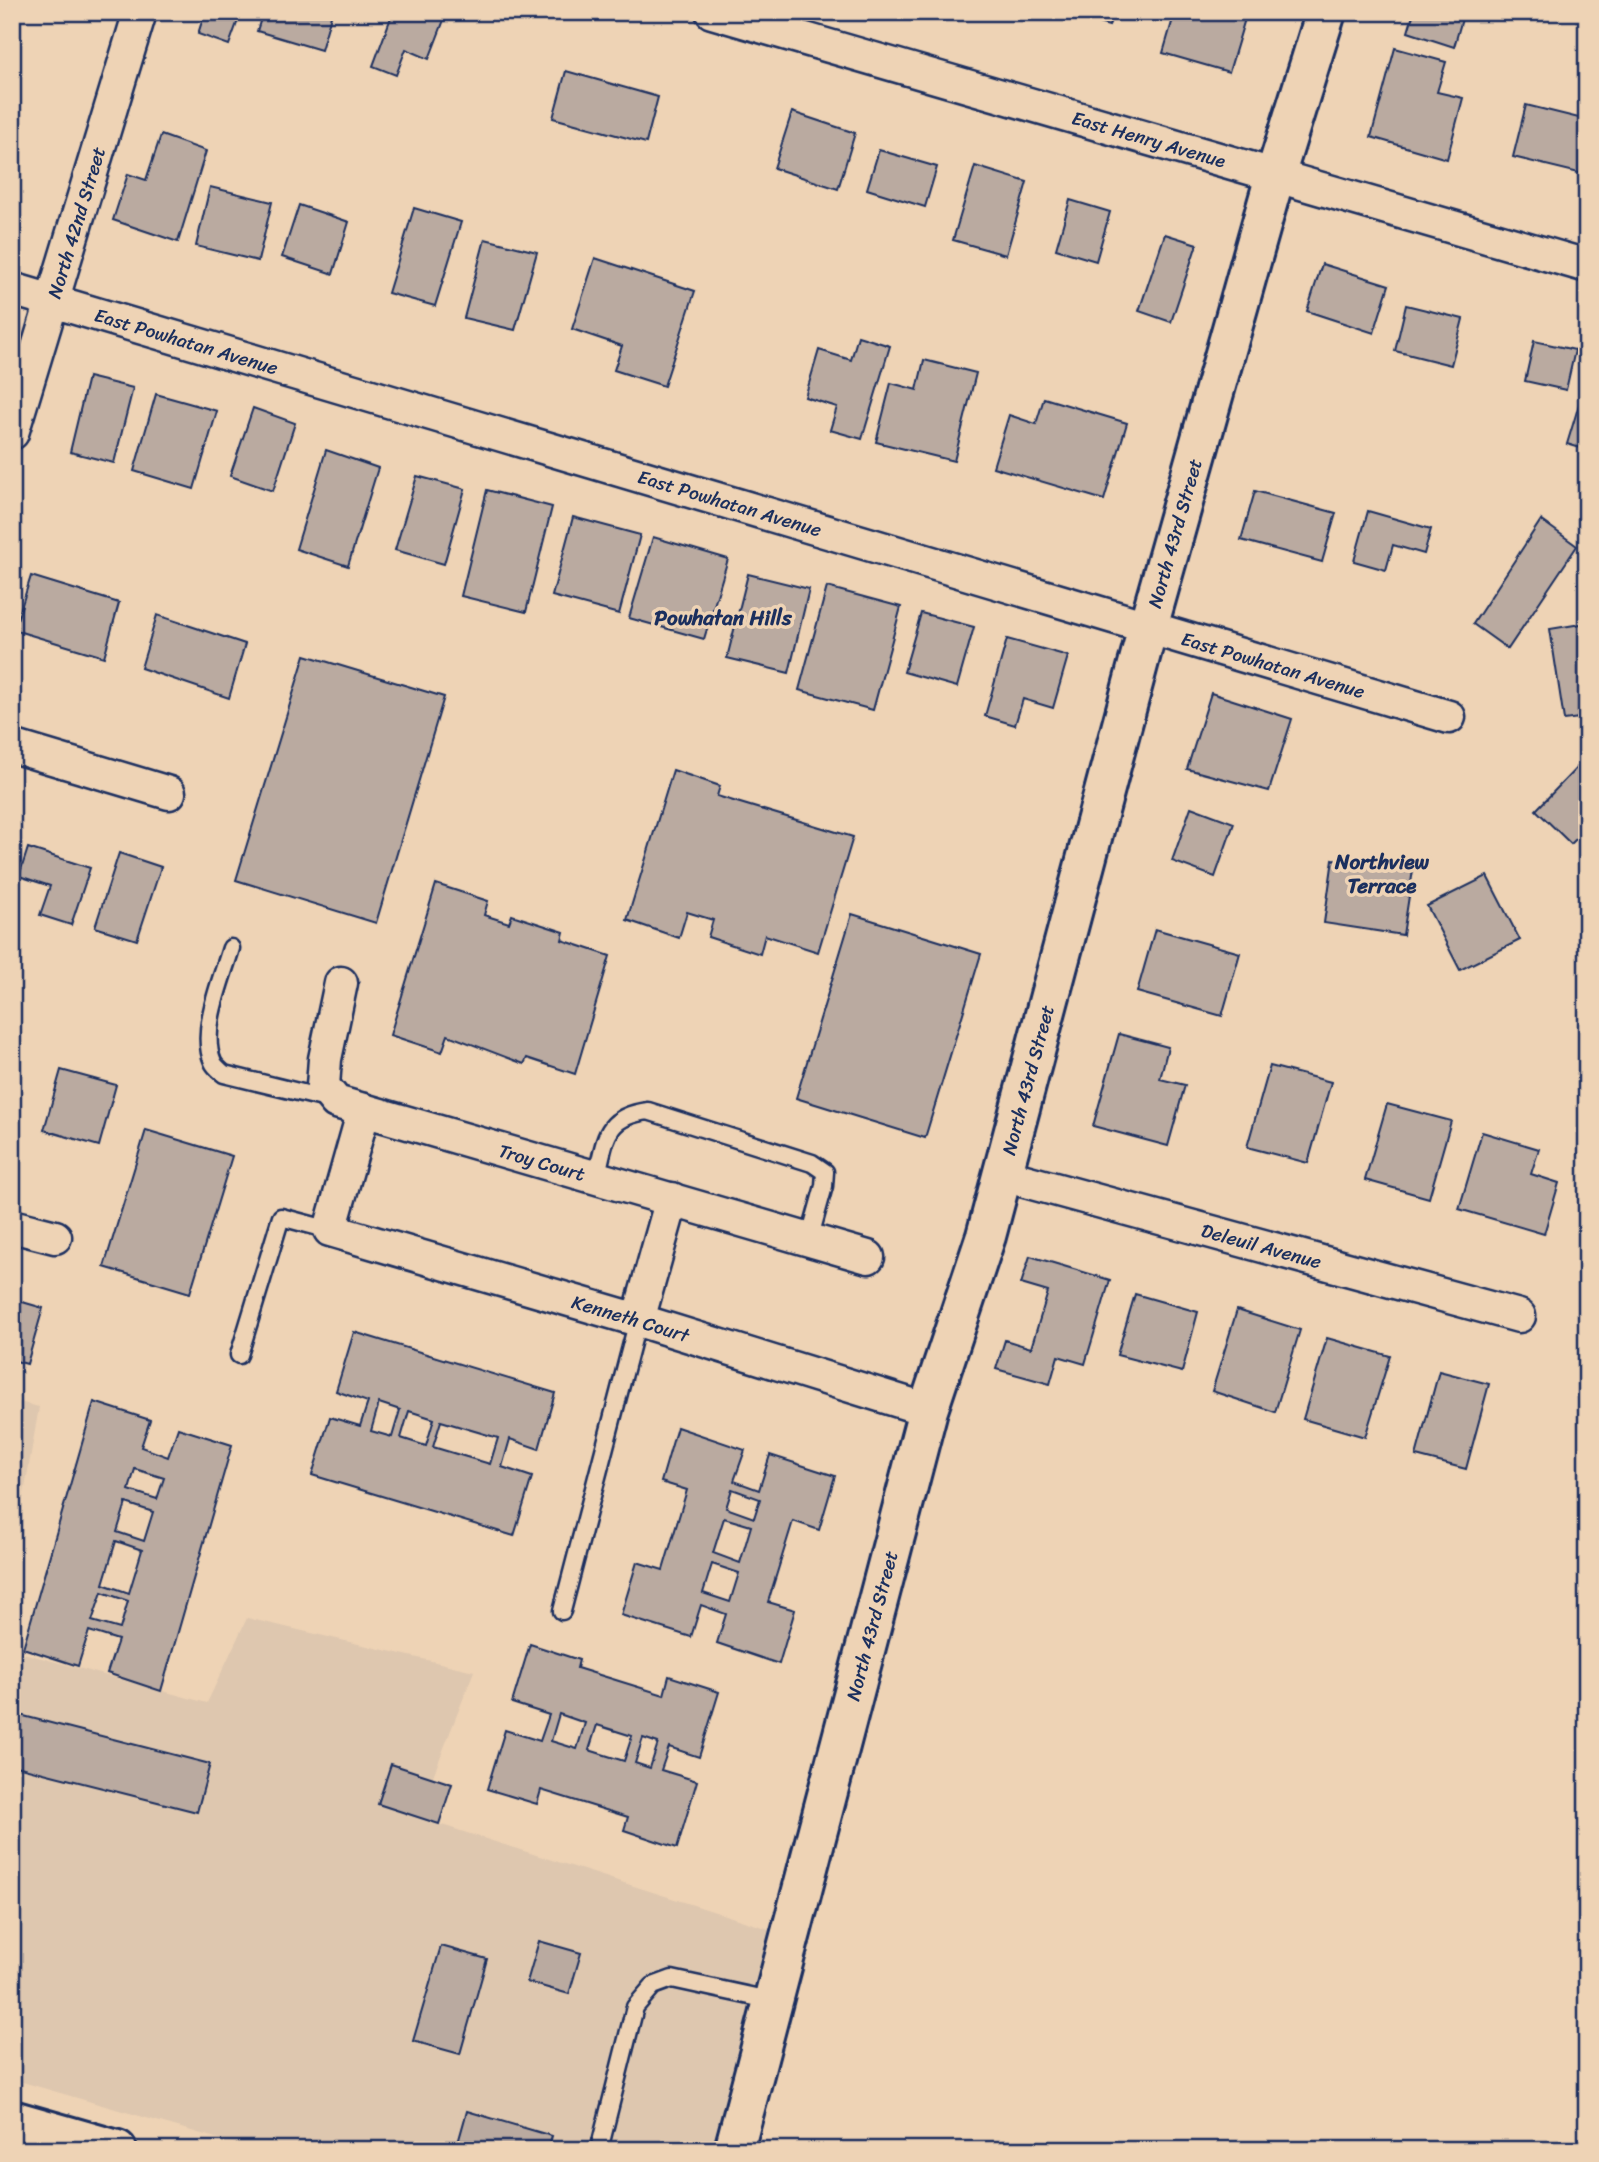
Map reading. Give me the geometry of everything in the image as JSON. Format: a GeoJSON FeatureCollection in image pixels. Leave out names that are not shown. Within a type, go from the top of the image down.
{"type":"FeatureCollection","features":[{"type":"Feature","properties":{"kind":"street","name":"North 42nd Street"},"geometry":{"type":"LineString","coordinates":[[12,433],[140,12]]}},
{"type":"Feature","properties":{"kind":"street","name":"East Henry Avenue"},"geometry":{"type":"LineString","coordinates":[[712,12],[1587,265]]}},
{"type":"Feature","properties":{"kind":"street","name":"North 43rd Street"},"geometry":{"type":"LineString","coordinates":[[734,2150],[928,1410],[986,1236],[1148,627],[1275,176],[1326,12]]}},
{"type":"Feature","properties":{"kind":"street","name":"East Powhatan Avenue"},"geometry":{"type":"LineString","coordinates":[[12,289],[1449,717]]}},
{"type":"Feature","properties":{"kind":"street"},"geometry":{"type":"LineString","coordinates":[[12,747],[169,793]]}},
{"type":"Feature","properties":{"kind":"street"},"geometry":{"type":"LineString","coordinates":[[330,1230],[351,1106],[323,1086],[325,1059],[341,984]]}},
{"type":"Feature","properties":{"kind":"street","name":"Troy Court"},"geometry":{"type":"LineString","coordinates":[[351,1106],[868,1257]]}},
{"type":"Feature","properties":{"kind":"street","name":"Deleuil Avenue"},"geometry":{"type":"LineString","coordinates":[[1003,1175],[1519,1316]]}},
{"type":"Feature","properties":{"kind":"street"},"geometry":{"type":"LineString","coordinates":[[638,1320],[672,1199]]}},
{"type":"Feature","properties":{"kind":"street"},"geometry":{"type":"LineString","coordinates":[[12,1226],[55,1237]]}},
{"type":"Feature","properties":{"kind":"street","name":"Kenneth Court"},"geometry":{"type":"LineString","coordinates":[[330,1230],[638,1320],[928,1410]]}},
{"type":"Feature","properties":{"kind":"street"},"geometry":{"type":"LineString","coordinates":[[12,2120],[117,2150]]}},
{"type":"Feature","properties":{"kind":"lane"},"geometry":{"type":"LineString","coordinates":[[232,948],[209,1024],[209,1046],[213,1064],[224,1074],[351,1106]]}},
{"type":"Feature","properties":{"kind":"lane"},"geometry":{"type":"LineString","coordinates":[[596,1178],[610,1127],[628,1113],[648,1111],[812,1163],[825,1172],[824,1186],[809,1240]]}},
{"type":"Feature","properties":{"kind":"lane"},"geometry":{"type":"LineString","coordinates":[[239,1355],[281,1217],[330,1230]]}},
{"type":"Feature","properties":{"kind":"lane"},"geometry":{"type":"LineString","coordinates":[[562,1611],[638,1320]]}},
{"type":"Feature","properties":{"kind":"lane"},"geometry":{"type":"LineString","coordinates":[[598,2150],[635,2007],[653,1986],[672,1979],[773,2001]]}},
{"type":"Feature","properties":{"kind":"shaded area"},"geometry":{"type":"Polygon","coordinates":[[[12,1400],[39,1407],[12,1563],[12,1400]]]}},
{"type":"Feature","properties":{"kind":"shaded area"},"geometry":{"type":"Polygon","coordinates":[[[247,1618],[474,1671],[417,1817],[772,1930],[714,2150],[257,2150],[12,2079],[12,1650],[207,1703],[247,1618]]]}},
{"type":"Feature","properties":{"kind":"building"},"geometry":{"type":"Polygon","coordinates":[[[205,12],[241,12],[229,45],[198,34],[205,12]]]}},
{"type":"Feature","properties":{"kind":"building"},"geometry":{"type":"Polygon","coordinates":[[[263,12],[332,12],[321,50],[257,31],[263,12]]]}},
{"type":"Feature","properties":{"kind":"building"},"geometry":{"type":"Polygon","coordinates":[[[393,12],[447,12],[429,59],[406,49],[396,75],[373,66],[393,12]]]}},
{"type":"Feature","properties":{"kind":"building"},"geometry":{"type":"Polygon","coordinates":[[[1060,12],[1113,12],[1109,26],[1060,12]]]}},
{"type":"Feature","properties":{"kind":"building"},"geometry":{"type":"Polygon","coordinates":[[[1175,12],[1247,12],[1229,72],[1163,53],[1175,12]]]}},
{"type":"Feature","properties":{"kind":"building"},"geometry":{"type":"Polygon","coordinates":[[[1414,12],[1464,12],[1454,47],[1408,32],[1414,12]]]}},
{"type":"Feature","properties":{"kind":"building"},"geometry":{"type":"Polygon","coordinates":[[[1395,48],[1446,62],[1437,92],[1463,98],[1447,159],[1371,137],[1395,48]]]}},
{"type":"Feature","properties":{"kind":"building"},"geometry":{"type":"Polygon","coordinates":[[[566,71],[658,97],[646,143],[553,118],[566,71]]]}},
{"type":"Feature","properties":{"kind":"building"},"geometry":{"type":"Polygon","coordinates":[[[1526,105],[1587,120],[1587,175],[1513,157],[1526,105]]]}},
{"type":"Feature","properties":{"kind":"building"},"geometry":{"type":"Polygon","coordinates":[[[792,112],[855,133],[838,189],[774,168],[792,112]]]}},
{"type":"Feature","properties":{"kind":"building"},"geometry":{"type":"Polygon","coordinates":[[[161,135],[206,151],[178,242],[113,220],[128,174],[146,180],[161,135]]]}},
{"type":"Feature","properties":{"kind":"building"},"geometry":{"type":"Polygon","coordinates":[[[879,150],[937,167],[925,207],[867,189],[879,150]]]}},
{"type":"Feature","properties":{"kind":"building"},"geometry":{"type":"Polygon","coordinates":[[[975,166],[1027,182],[1006,255],[953,240],[975,166]]]}},
{"type":"Feature","properties":{"kind":"building"},"geometry":{"type":"Polygon","coordinates":[[[210,187],[272,202],[258,261],[196,246],[210,187]]]}},
{"type":"Feature","properties":{"kind":"building"},"geometry":{"type":"Polygon","coordinates":[[[1070,200],[1110,212],[1096,261],[1056,249],[1070,200]]]}},
{"type":"Feature","properties":{"kind":"building"},"geometry":{"type":"Polygon","coordinates":[[[299,205],[349,222],[333,274],[282,257],[299,205]]]}},
{"type":"Feature","properties":{"kind":"building"},"geometry":{"type":"Polygon","coordinates":[[[414,208],[461,222],[435,306],[388,293],[414,208]]]}},
{"type":"Feature","properties":{"kind":"building"},"geometry":{"type":"Polygon","coordinates":[[[1165,234],[1197,244],[1171,322],[1139,311],[1165,234]]]}},
{"type":"Feature","properties":{"kind":"building"},"geometry":{"type":"Polygon","coordinates":[[[485,239],[537,252],[515,330],[464,318],[485,239]]]}},
{"type":"Feature","properties":{"kind":"building"},"geometry":{"type":"Polygon","coordinates":[[[595,258],[695,291],[664,386],[614,370],[622,346],[572,329],[595,258]]]}},
{"type":"Feature","properties":{"kind":"building"},"geometry":{"type":"Polygon","coordinates":[[[1322,264],[1389,285],[1374,333],[1307,311],[1322,264]]]}},
{"type":"Feature","properties":{"kind":"building"},"geometry":{"type":"Polygon","coordinates":[[[1406,305],[1463,319],[1451,365],[1395,351],[1406,305]]]}},
{"type":"Feature","properties":{"kind":"building"},"geometry":{"type":"Polygon","coordinates":[[[858,336],[890,346],[862,439],[830,430],[837,407],[805,397],[819,350],[851,360],[858,336]]]}},
{"type":"Feature","properties":{"kind":"building"},"geometry":{"type":"Polygon","coordinates":[[[1534,341],[1575,350],[1566,390],[1525,381],[1534,341]]]}},
{"type":"Feature","properties":{"kind":"building"},"geometry":{"type":"Polygon","coordinates":[[[924,360],[976,373],[954,461],[876,442],[891,383],[917,390],[924,360]]]}},
{"type":"Feature","properties":{"kind":"building"},"geometry":{"type":"Polygon","coordinates":[[[88,377],[133,388],[114,463],[70,452],[88,377]]]}},
{"type":"Feature","properties":{"kind":"building"},"geometry":{"type":"Polygon","coordinates":[[[1587,378],[1587,450],[1567,444],[1587,378]]]}},
{"type":"Feature","properties":{"kind":"building"},"geometry":{"type":"Polygon","coordinates":[[[156,394],[217,411],[194,489],[134,471],[156,394]]]}},
{"type":"Feature","properties":{"kind":"building"},"geometry":{"type":"Polygon","coordinates":[[[1044,398],[1127,423],[1104,500],[993,467],[1009,415],[1036,424],[1044,398]]]}},
{"type":"Feature","properties":{"kind":"building"},"geometry":{"type":"Polygon","coordinates":[[[253,408],[295,423],[273,491],[230,476],[253,408]]]}},
{"type":"Feature","properties":{"kind":"building"},"geometry":{"type":"Polygon","coordinates":[[[326,450],[378,468],[348,566],[296,549],[326,450]]]}},
{"type":"Feature","properties":{"kind":"building"},"geometry":{"type":"Polygon","coordinates":[[[417,476],[465,489],[444,564],[395,550],[417,476]]]}},
{"type":"Feature","properties":{"kind":"building"},"geometry":{"type":"Polygon","coordinates":[[[487,490],[552,507],[526,612],[461,596],[487,490]]]}},
{"type":"Feature","properties":{"kind":"building"},"geometry":{"type":"Polygon","coordinates":[[[1255,491],[1336,513],[1322,562],[1241,540],[1255,491]]]}},
{"type":"Feature","properties":{"kind":"building"},"geometry":{"type":"Polygon","coordinates":[[[1368,511],[1431,529],[1424,554],[1393,545],[1386,570],[1354,561],[1368,511]]]}},
{"type":"Feature","properties":{"kind":"building"},"geometry":{"type":"Polygon","coordinates":[[[573,517],[640,535],[619,614],[552,596],[573,517]]]}},
{"type":"Feature","properties":{"kind":"building"},"geometry":{"type":"Polygon","coordinates":[[[1541,520],[1577,546],[1508,649],[1473,624],[1541,520]]]}},
{"type":"Feature","properties":{"kind":"building"},"geometry":{"type":"Polygon","coordinates":[[[653,537],[728,559],[704,639],[629,618],[653,537]]]}},
{"type":"Feature","properties":{"kind":"building"},"geometry":{"type":"Polygon","coordinates":[[[748,574],[809,589],[789,673],[727,658],[748,574]]]}},
{"type":"Feature","properties":{"kind":"building"},"geometry":{"type":"Polygon","coordinates":[[[31,576],[119,603],[104,657],[14,630],[31,576]]]}},
{"type":"Feature","properties":{"kind":"building"},"geometry":{"type":"Polygon","coordinates":[[[827,587],[901,607],[873,710],[799,690],[827,587]]]}},
{"type":"Feature","properties":{"kind":"building"},"geometry":{"type":"Polygon","coordinates":[[[921,613],[974,627],[957,687],[904,672],[921,613]]]}},
{"type":"Feature","properties":{"kind":"building"},"geometry":{"type":"Polygon","coordinates":[[[157,615],[245,644],[229,698],[141,668],[157,615]]]}},
{"type":"Feature","properties":{"kind":"building"},"geometry":{"type":"Polygon","coordinates":[[[1587,623],[1587,717],[1564,720],[1550,629],[1587,623]]]}},
{"type":"Feature","properties":{"kind":"building"},"geometry":{"type":"Polygon","coordinates":[[[1007,639],[1068,656],[1053,708],[1023,699],[1015,725],[985,716],[1007,639]]]}},
{"type":"Feature","properties":{"kind":"building"},"geometry":{"type":"Polygon","coordinates":[[[305,655],[444,697],[376,923],[236,880],[305,655]]]}},
{"type":"Feature","properties":{"kind":"building"},"geometry":{"type":"Polygon","coordinates":[[[1211,693],[1292,719],[1269,791],[1187,769],[1211,693]]]}},
{"type":"Feature","properties":{"kind":"building"},"geometry":{"type":"Polygon","coordinates":[[[1585,759],[1587,828],[1571,844],[1536,810],[1585,759]]]}},
{"type":"Feature","properties":{"kind":"building"},"geometry":{"type":"Polygon","coordinates":[[[673,770],[720,786],[717,796],[853,837],[818,952],[765,935],[760,954],[708,937],[713,920],[687,912],[679,938],[627,920],[673,770]]]}},
{"type":"Feature","properties":{"kind":"building"},"geometry":{"type":"Polygon","coordinates":[[[1191,807],[1234,823],[1215,877],[1172,861],[1191,807]]]}},
{"type":"Feature","properties":{"kind":"building"},"geometry":{"type":"Polygon","coordinates":[[[28,848],[90,868],[71,925],[40,915],[50,886],[19,876],[28,848]]]}},
{"type":"Feature","properties":{"kind":"building"},"geometry":{"type":"Polygon","coordinates":[[[119,853],[161,867],[137,940],[95,927],[119,853]]]}},
{"type":"Feature","properties":{"kind":"building"},"geometry":{"type":"Polygon","coordinates":[[[1333,859],[1413,870],[1403,935],[1324,923],[1333,859]]]}},
{"type":"Feature","properties":{"kind":"building"},"geometry":{"type":"Polygon","coordinates":[[[1487,876],[1520,940],[1460,970],[1427,906],[1487,876]]]}},
{"type":"Feature","properties":{"kind":"building"},"geometry":{"type":"Polygon","coordinates":[[[436,884],[488,901],[484,915],[509,923],[512,915],[564,932],[562,940],[610,956],[575,1074],[527,1058],[524,1064],[448,1035],[442,1052],[390,1035],[436,884]]]}},
{"type":"Feature","properties":{"kind":"building"},"geometry":{"type":"Polygon","coordinates":[[[852,914],[981,954],[925,1138],[796,1098],[852,914]]]}},
{"type":"Feature","properties":{"kind":"building"},"geometry":{"type":"Polygon","coordinates":[[[1155,929],[1240,953],[1222,1016],[1137,992],[1155,929]]]}},
{"type":"Feature","properties":{"kind":"building"},"geometry":{"type":"Polygon","coordinates":[[[1119,1034],[1168,1047],[1160,1079],[1185,1085],[1168,1146],[1093,1126],[1119,1034]]]}},
{"type":"Feature","properties":{"kind":"building"},"geometry":{"type":"Polygon","coordinates":[[[1270,1066],[1331,1082],[1308,1163],[1247,1147],[1270,1066]]]}},
{"type":"Feature","properties":{"kind":"building"},"geometry":{"type":"Polygon","coordinates":[[[61,1070],[116,1085],[99,1146],[44,1130],[61,1070]]]}},
{"type":"Feature","properties":{"kind":"building"},"geometry":{"type":"Polygon","coordinates":[[[1387,1104],[1451,1121],[1429,1198],[1365,1180],[1387,1104]]]}},
{"type":"Feature","properties":{"kind":"building"},"geometry":{"type":"Polygon","coordinates":[[[146,1130],[232,1156],[190,1293],[104,1267],[146,1130]]]}},
{"type":"Feature","properties":{"kind":"building"},"geometry":{"type":"Polygon","coordinates":[[[1482,1132],[1539,1149],[1531,1174],[1559,1183],[1544,1234],[1459,1209],[1482,1132]]]}},
{"type":"Feature","properties":{"kind":"building"},"geometry":{"type":"Polygon","coordinates":[[[1030,1256],[1110,1280],[1085,1364],[1058,1356],[1050,1384],[996,1369],[1005,1340],[1031,1348],[1048,1292],[1021,1284],[1030,1256]]]}},
{"type":"Feature","properties":{"kind":"building"},"geometry":{"type":"Polygon","coordinates":[[[1135,1294],[1198,1312],[1182,1372],[1117,1355],[1135,1294]]]}},
{"type":"Feature","properties":{"kind":"building"},"geometry":{"type":"Polygon","coordinates":[[[12,1299],[43,1308],[27,1364],[12,1360],[12,1299]]]}},
{"type":"Feature","properties":{"kind":"building"},"geometry":{"type":"Polygon","coordinates":[[[1237,1310],[1300,1330],[1275,1412],[1212,1391],[1237,1310]]]}},
{"type":"Feature","properties":{"kind":"building"},"geometry":{"type":"Polygon","coordinates":[[[354,1332],[555,1393],[539,1449],[510,1439],[502,1467],[532,1477],[514,1536],[312,1475],[330,1417],[360,1426],[368,1402],[336,1391],[354,1332]],[[379,1403],[371,1431],[392,1437],[400,1410],[379,1403]],[[409,1411],[401,1438],[426,1446],[434,1419],[409,1411]],[[441,1421],[433,1447],[490,1464],[498,1438],[441,1421]]]}},
{"type":"Feature","properties":{"kind":"building"},"geometry":{"type":"Polygon","coordinates":[[[1327,1338],[1390,1356],[1365,1437],[1303,1419],[1327,1338]]]}},
{"type":"Feature","properties":{"kind":"building"},"geometry":{"type":"Polygon","coordinates":[[[1439,1371],[1489,1384],[1466,1469],[1416,1456],[1439,1371]]]}},
{"type":"Feature","properties":{"kind":"building"},"geometry":{"type":"Polygon","coordinates":[[[94,1402],[150,1420],[141,1447],[168,1457],[178,1428],[232,1445],[161,1691],[107,1673],[118,1640],[89,1631],[78,1666],[23,1648],[94,1402]],[[135,1469],[129,1490],[157,1499],[164,1478],[135,1469]],[[126,1503],[117,1532],[144,1541],[153,1512],[126,1503]],[[116,1541],[103,1584],[129,1593],[142,1550],[116,1541]],[[102,1592],[92,1621],[120,1629],[128,1601],[102,1592]]]}},
{"type":"Feature","properties":{"kind":"building"},"geometry":{"type":"Polygon","coordinates":[[[677,1427],[745,1450],[734,1481],[759,1490],[770,1455],[835,1476],[819,1530],[793,1521],[768,1602],[795,1610],[779,1664],[717,1643],[726,1614],[701,1605],[691,1637],[621,1615],[637,1562],[663,1570],[687,1490],[661,1482],[677,1427]],[[732,1489],[726,1508],[754,1518],[760,1499],[732,1489]],[[724,1518],[713,1553],[740,1563],[751,1526],[724,1518]],[[712,1564],[703,1593],[730,1602],[739,1573],[712,1564]]]}},
{"type":"Feature","properties":{"kind":"building"},"geometry":{"type":"Polygon","coordinates":[[[530,1644],[579,1660],[577,1668],[664,1695],[669,1676],[719,1692],[699,1757],[669,1747],[661,1770],[697,1781],[677,1848],[624,1830],[628,1817],[541,1790],[537,1804],[487,1789],[505,1730],[540,1741],[549,1715],[512,1703],[530,1644]],[[559,1714],[551,1741],[577,1749],[585,1723],[559,1714]],[[597,1725],[589,1750],[624,1761],[632,1736],[597,1725]],[[643,1738],[635,1763],[650,1768],[658,1743],[643,1738]]]}},
{"type":"Feature","properties":{"kind":"building"},"geometry":{"type":"Polygon","coordinates":[[[12,1713],[210,1764],[197,1812],[12,1765],[12,1713]]]}},
{"type":"Feature","properties":{"kind":"building"},"geometry":{"type":"Polygon","coordinates":[[[391,1764],[452,1784],[439,1824],[378,1804],[391,1764]]]}},
{"type":"Feature","properties":{"kind":"building"},"geometry":{"type":"Polygon","coordinates":[[[539,1941],[581,1953],[569,1994],[527,1982],[539,1941]]]}},
{"type":"Feature","properties":{"kind":"building"},"geometry":{"type":"Polygon","coordinates":[[[441,1946],[487,1959],[460,2054],[413,2041],[441,1946]]]}},
{"type":"Feature","properties":{"kind":"building"},"geometry":{"type":"Polygon","coordinates":[[[467,2111],[552,2136],[548,2150],[456,2150],[467,2111]]]}},
{"type":"Feature","properties":{"kind":"district","name":"Powhatan Hills"},"geometry":{"type":"Point","coordinates":[723,618]}},
{"type":"Feature","properties":{"kind":"district","name":"Northview Terrace"},"geometry":{"type":"Point","coordinates":[1382,874]}}]}
